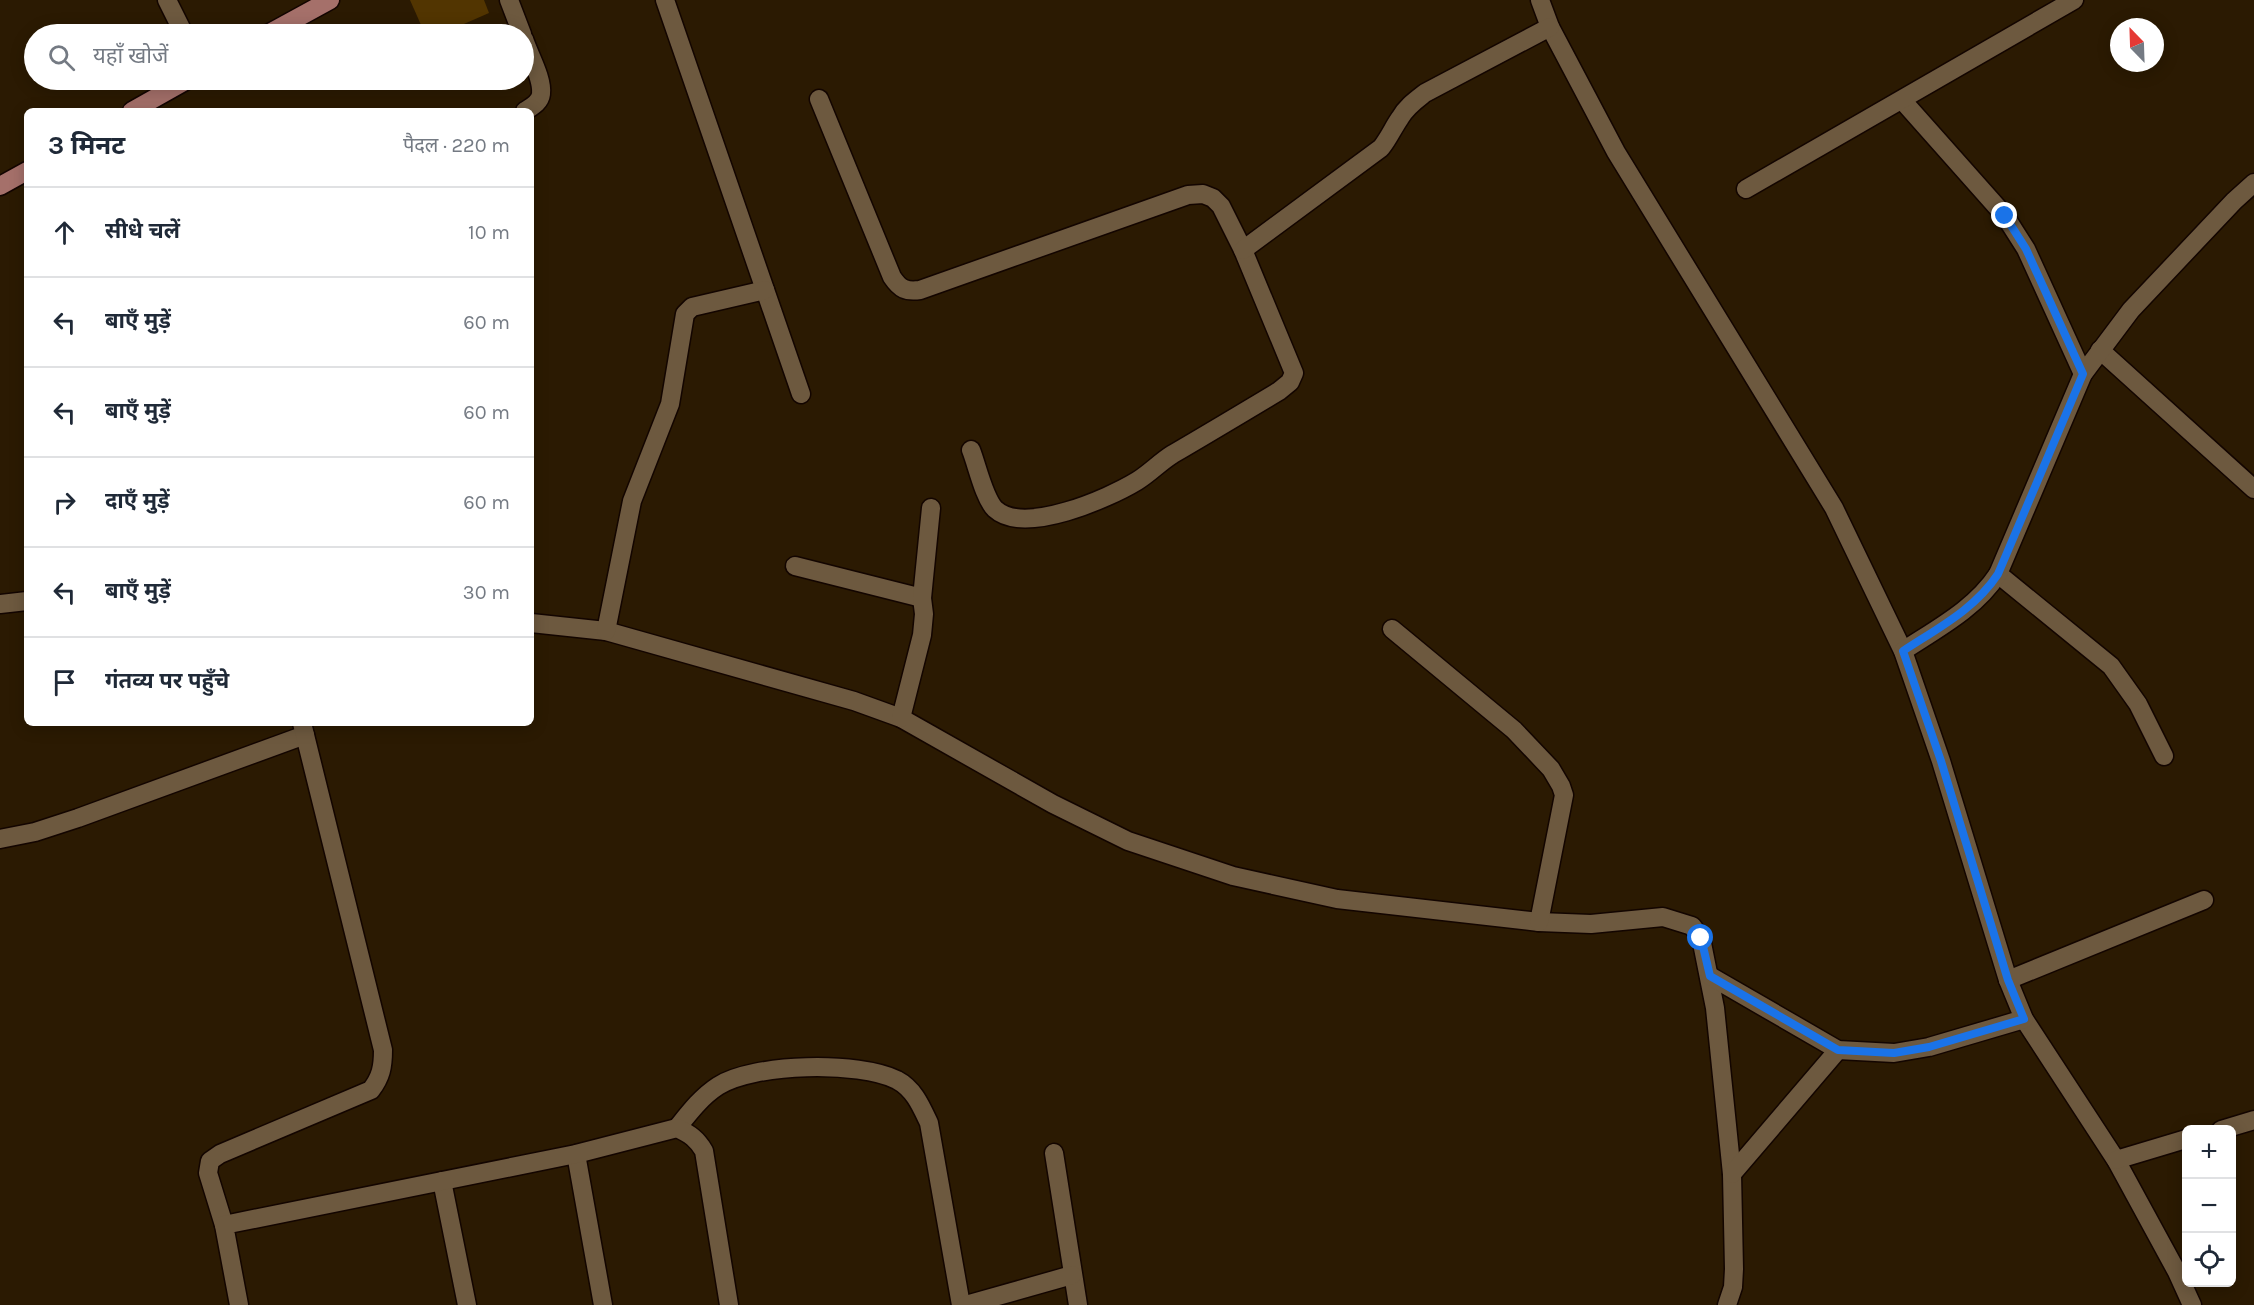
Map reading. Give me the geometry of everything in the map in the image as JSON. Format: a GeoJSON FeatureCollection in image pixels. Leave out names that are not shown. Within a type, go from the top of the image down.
{"type":"FeatureCollection","features":[{"type":"Feature","properties":{"kind":"main road"},"geometry":{"type":"LineString","coordinates":[[286,24],[330,0]]}},
{"type":"Feature","properties":{"kind":"main road"},"geometry":{"type":"LineString","coordinates":[[137,108],[169,90]]}},
{"type":"Feature","properties":{"kind":"main road"},"geometry":{"type":"LineString","coordinates":[[0,186],[24,173]]}},
{"type":"Feature","properties":{"kind":"street"},"geometry":{"type":"LineString","coordinates":[[167,0],[179,24]]}},
{"type":"Feature","properties":{"kind":"street"},"geometry":{"type":"LineString","coordinates":[[508,0],[518,24]]}},
{"type":"Feature","properties":{"kind":"street"},"geometry":{"type":"LineString","coordinates":[[665,0],[801,394]]}},
{"type":"Feature","properties":{"kind":"street"},"geometry":{"type":"LineString","coordinates":[[1746,189],[2074,0]]}},
{"type":"Feature","properties":{"kind":"street"},"geometry":{"type":"LineString","coordinates":[[1541,1],[1550,27],[1616,152],[1834,508],[1903,651],[1941,761],[2008,980],[2024,1019],[2116,1160],[2177,1272],[2192,1305]]}},
{"type":"Feature","properties":{"kind":"street"},"geometry":{"type":"LineString","coordinates":[[1243,250],[1381,148],[1393,133],[1400,117],[1409,105],[1425,93],[1550,27]]}},
{"type":"Feature","properties":{"kind":"street"},"geometry":{"type":"LineString","coordinates":[[530,108],[537,103],[541,94],[534,67]]}},
{"type":"Feature","properties":{"kind":"street"},"geometry":{"type":"LineString","coordinates":[[819,99],[892,277],[898,286],[907,291],[920,291],[1188,195],[1203,194],[1213,198],[1221,206],[1243,250],[1294,373],[1290,382],[1279,391],[1169,457],[1139,480],[1109,496],[1072,510],[1046,516],[1020,518],[1004,514],[989,500],[971,450]]}},
{"type":"Feature","properties":{"kind":"street"},"geometry":{"type":"LineString","coordinates":[[1902,100],[2005,216],[2026,249],[2083,374]]}},
{"type":"Feature","properties":{"kind":"street"},"geometry":{"type":"LineString","coordinates":[[1903,651],[1971,606],[1987,591],[1998,574],[2083,374],[2131,310],[2234,201],[2254,183]]}},
{"type":"Feature","properties":{"kind":"street"},"geometry":{"type":"LineString","coordinates":[[606,631],[632,501],[670,404],[685,314],[692,307],[765,290]]}},
{"type":"Feature","properties":{"kind":"street"},"geometry":{"type":"LineString","coordinates":[[2100,350],[2254,489]]}},
{"type":"Feature","properties":{"kind":"street"},"geometry":{"type":"LineString","coordinates":[[901,718],[922,635],[924,614],[922,598],[931,508]]}},
{"type":"Feature","properties":{"kind":"street"},"geometry":{"type":"LineString","coordinates":[[795,566],[922,598]]}},
{"type":"Feature","properties":{"kind":"street"},"geometry":{"type":"LineString","coordinates":[[1998,574],[2111,666],[2138,704],[2164,756]]}},
{"type":"Feature","properties":{"kind":"street"},"geometry":{"type":"LineString","coordinates":[[0,604],[24,601]]}},
{"type":"Feature","properties":{"kind":"street"},"geometry":{"type":"LineString","coordinates":[[534,623],[606,631],[854,701],[901,718],[1053,804],[1128,842],[1233,876],[1337,899],[1539,922],[1591,924],[1663,917],[1692,926],[1701,938],[1710,976],[1732,1174],[1734,1269],[1733,1287],[1727,1305]]}},
{"type":"Feature","properties":{"kind":"street"},"geometry":{"type":"LineString","coordinates":[[1392,629],[1514,730],[1557,778],[1563,795],[1539,922]]}},
{"type":"Feature","properties":{"kind":"street"},"geometry":{"type":"LineString","coordinates":[[0,839],[34,832],[78,818],[304,729],[383,1050],[383,1066],[371,1090],[220,1154],[210,1161],[208,1173],[224,1225],[239,1305]]}},
{"type":"Feature","properties":{"kind":"street"},"geometry":{"type":"LineString","coordinates":[[2008,980],[2204,900]]}},
{"type":"Feature","properties":{"kind":"street"},"geometry":{"type":"LineString","coordinates":[[1710,976],[1838,1050],[1894,1053],[1929,1047],[2024,1019]]}},
{"type":"Feature","properties":{"kind":"street"},"geometry":{"type":"LineString","coordinates":[[1732,1174],[1838,1050]]}},
{"type":"Feature","properties":{"kind":"street"},"geometry":{"type":"LineString","coordinates":[[224,1225],[576,1154],[677,1128],[699,1101],[719,1086],[737,1077],[756,1072],[807,1067],[870,1071],[898,1081],[917,1098],[929,1123],[961,1305]]}},
{"type":"Feature","properties":{"kind":"street"},"geometry":{"type":"LineString","coordinates":[[2236,1125],[2254,1120]]}},
{"type":"Feature","properties":{"kind":"street"},"geometry":{"type":"LineString","coordinates":[[677,1128],[698,1140],[704,1151],[729,1305]]}},
{"type":"Feature","properties":{"kind":"street"},"geometry":{"type":"LineString","coordinates":[[2116,1160],[2182,1140]]}},
{"type":"Feature","properties":{"kind":"street"},"geometry":{"type":"LineString","coordinates":[[1054,1153],[1078,1305]]}},
{"type":"Feature","properties":{"kind":"street"},"geometry":{"type":"LineString","coordinates":[[576,1154],[603,1305]]}},
{"type":"Feature","properties":{"kind":"street"},"geometry":{"type":"LineString","coordinates":[[442,1181],[467,1305]]}},
{"type":"Feature","properties":{"kind":"street"},"geometry":{"type":"LineString","coordinates":[[966,1305],[1072,1275]]}},
{"type":"Feature","properties":{"kind":"building"},"geometry":{"type":"Polygon","coordinates":[[[410,0],[484,0],[489,13],[464,24],[421,24],[410,0]]]}},
{"type":"Feature","properties":{"kind":"route"},"geometry":{"type":"LineString","coordinates":[[1701,938],[1710,976],[1838,1050],[1894,1053],[1929,1047],[2024,1019],[2008,980],[1941,761],[1903,651],[1971,606],[1987,591],[1998,574],[2083,374],[2026,249],[2005,216]]}}]}
